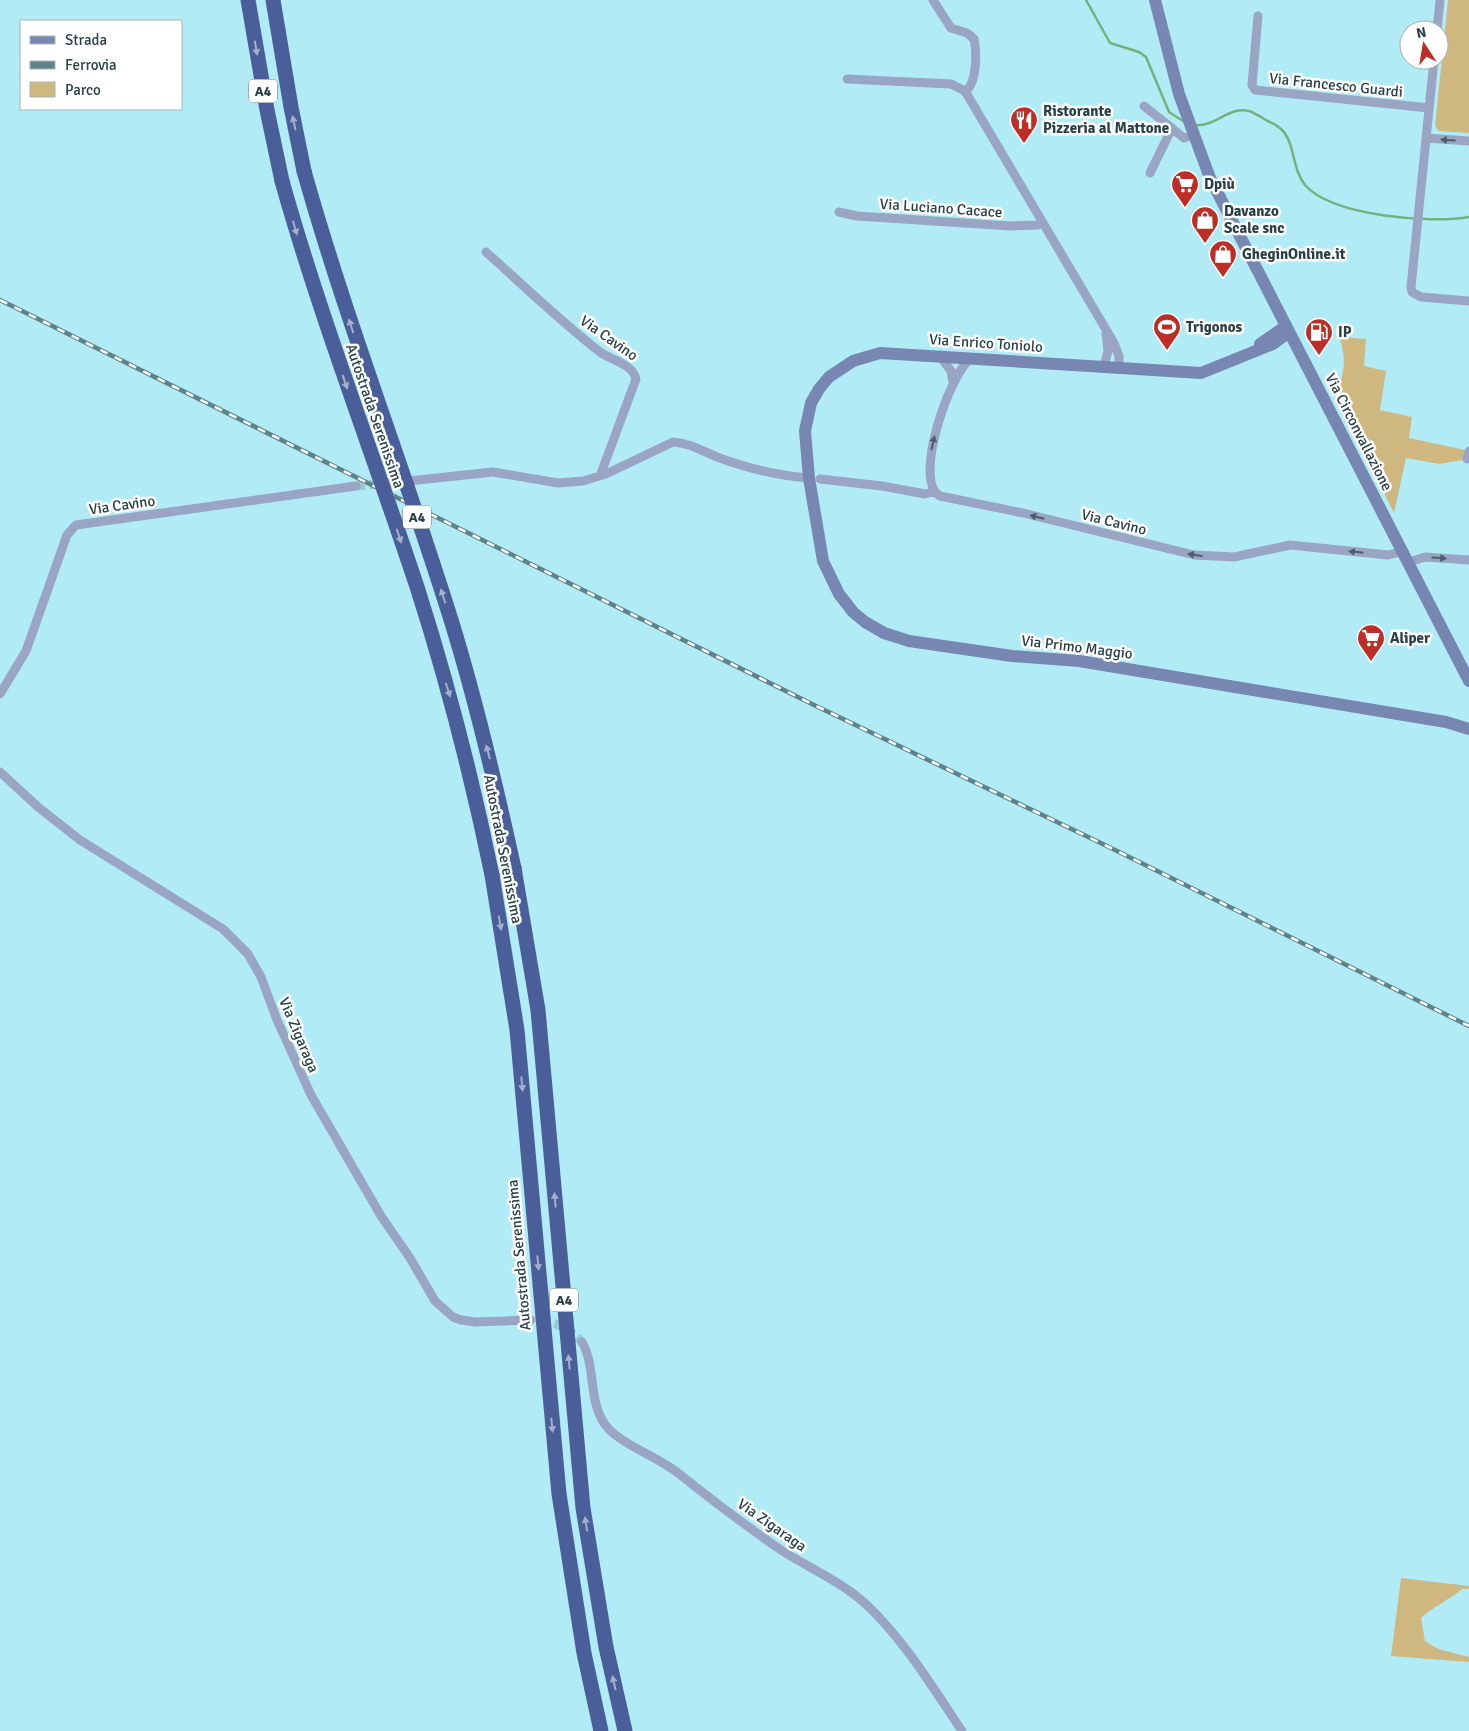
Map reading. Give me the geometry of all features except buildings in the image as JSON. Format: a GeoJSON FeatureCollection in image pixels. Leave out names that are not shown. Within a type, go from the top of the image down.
{"type":"FeatureCollection","features":[{"type":"Feature","properties":{"kind":"highway","name":"Autostrada Serenissima"},"geometry":{"type":"LineString","coordinates":[[248,0],[266,110],[282,181],[307,271],[418,590],[472,780],[492,875],[517,1030],[559,1494],[584,1653],[601,1731]]}},
{"type":"Feature","properties":{"kind":"highway","name":"Autostrada Serenissima"},"geometry":{"type":"LineString","coordinates":[[273,0],[304,171],[335,277],[452,623],[492,764],[514,868],[538,1010],[584,1508],[606,1647],[625,1731]]}},
{"type":"Feature","properties":{"kind":"street"},"geometry":{"type":"LineString","coordinates":[[933,0],[951,28],[967,33],[974,39],[973,78],[970,88],[965,92]]}},
{"type":"Feature","properties":{"kind":"street","name":"Via Circonvallazione"},"geometry":{"type":"LineString","coordinates":[[1155,0],[1163,36],[1185,113],[1210,178],[1456,652],[1469,681]]}},
{"type":"Feature","properties":{"kind":"street"},"geometry":{"type":"LineString","coordinates":[[1438,20],[1440,0]]}},
{"type":"Feature","properties":{"kind":"street","name":"Via Francesco Guardi"},"geometry":{"type":"LineString","coordinates":[[1258,16],[1252,85],[1255,90],[1429,108]]}},
{"type":"Feature","properties":{"kind":"street"},"geometry":{"type":"LineString","coordinates":[[1433,70],[1410,283],[1412,292],[1420,297],[1469,301]]}},
{"type":"Feature","properties":{"kind":"street"},"geometry":{"type":"LineString","coordinates":[[847,79],[951,84],[965,92],[1106,330],[1119,356],[1119,367]]}},
{"type":"Feature","properties":{"kind":"street"},"geometry":{"type":"LineString","coordinates":[[1144,106],[1184,138],[1193,134]]}},
{"type":"Feature","properties":{"kind":"street"},"geometry":{"type":"LineString","coordinates":[[1150,173],[1172,128]]}},
{"type":"Feature","properties":{"kind":"street"},"geometry":{"type":"LineString","coordinates":[[1426,138],[1469,141]]}},
{"type":"Feature","properties":{"kind":"street","name":"Via Luciano Cacace"},"geometry":{"type":"LineString","coordinates":[[839,212],[857,216],[1010,226],[1038,225],[1041,222]]}},
{"type":"Feature","properties":{"kind":"street","name":"Via Cavino"},"geometry":{"type":"LineString","coordinates":[[486,252],[565,323],[603,354],[630,369],[634,374],[636,379],[600,476]]}},
{"type":"Feature","properties":{"kind":"street","name":"Via Enrico Toniolo"},"geometry":{"type":"LineString","coordinates":[[815,478],[805,445],[807,418],[819,389],[829,378],[852,361],[880,352],[1201,373],[1273,344],[1288,329]]}},
{"type":"Feature","properties":{"kind":"street","name":"Via Enrico Toniolo"},"geometry":{"type":"LineString","coordinates":[[1250,352],[1288,329]]}},
{"type":"Feature","properties":{"kind":"street"},"geometry":{"type":"LineString","coordinates":[[1104,366],[1108,344],[1106,330]]}},
{"type":"Feature","properties":{"kind":"street","name":"Via Enrico Toniolo"},"geometry":{"type":"LineString","coordinates":[[1273,344],[1297,348]]}},
{"type":"Feature","properties":{"kind":"street"},"geometry":{"type":"LineString","coordinates":[[940,356],[951,371],[953,384]]}},
{"type":"Feature","properties":{"kind":"street"},"geometry":{"type":"LineString","coordinates":[[934,491],[931,485],[932,444],[953,384],[960,370],[971,358]]}},
{"type":"Feature","properties":{"kind":"street","name":"Via Cavino"},"geometry":{"type":"LineString","coordinates":[[389,483],[493,472],[558,483],[583,482],[673,442],[684,442],[717,457],[770,473],[925,494],[934,491],[940,496],[1024,513],[1194,555],[1234,556],[1290,546],[1388,556],[1469,560]]}},
{"type":"Feature","properties":{"kind":"street","name":"Via Primo Maggio"},"geometry":{"type":"LineString","coordinates":[[815,478],[823,561],[830,579],[853,612],[884,633],[909,641],[1012,656],[1078,661],[1446,722],[1469,729]]}},
{"type":"Feature","properties":{"kind":"street","name":"Via Cavino"},"geometry":{"type":"LineString","coordinates":[[0,694],[26,650],[68,535],[76,526],[356,486]]}},
{"type":"Feature","properties":{"kind":"street","name":"Via Circonvallazione"},"geometry":{"type":"LineString","coordinates":[[1456,652],[1469,672]]}},
{"type":"Feature","properties":{"kind":"street","name":"Via Primo Maggio"},"geometry":{"type":"LineString","coordinates":[[1446,722],[1469,716]]}},
{"type":"Feature","properties":{"kind":"street","name":"Via Zigaraga"},"geometry":{"type":"LineString","coordinates":[[0,772],[38,807],[80,840],[223,929],[248,954],[261,977],[277,1020],[323,1118],[381,1216],[410,1258],[429,1293],[443,1309],[461,1320],[476,1322],[531,1320]]}},
{"type":"Feature","properties":{"kind":"street","name":"Via Zigaraga"},"geometry":{"type":"LineString","coordinates":[[582,1342],[589,1359],[597,1408],[606,1427],[615,1435],[670,1467],[763,1538],[854,1595],[889,1628],[904,1646],[962,1731]]}},
{"type":"Feature","properties":{"kind":"green space"},"geometry":{"type":"Polygon","coordinates":[[[1448,0],[1469,0],[1469,133],[1439,131],[1435,126],[1441,70],[1449,70],[1449,20],[1446,20],[1448,0]]]}},
{"type":"Feature","properties":{"kind":"green space"},"geometry":{"type":"Polygon","coordinates":[[[1339,337],[1366,339],[1364,366],[1386,371],[1380,410],[1412,417],[1409,438],[1465,450],[1463,460],[1439,464],[1406,458],[1394,513],[1336,397],[1344,367],[1342,345],[1339,337]]]}},
{"type":"Feature","properties":{"kind":"green space"},"geometry":{"type":"Polygon","coordinates":[[[1401,1578],[1469,1586],[1469,1589],[1462,1589],[1421,1618],[1425,1641],[1438,1649],[1469,1657],[1469,1662],[1391,1656],[1401,1578]]]}},
{"type":"Feature","properties":{"kind":"waterway"},"geometry":{"type":"LineString","coordinates":[[1086,0],[1110,43],[1139,52],[1146,57],[1169,112],[1183,121]]}},
{"type":"Feature","properties":{"kind":"waterway"},"geometry":{"type":"LineString","coordinates":[[1195,125],[1209,123],[1235,111],[1249,111],[1282,130],[1289,142],[1301,179],[1318,196],[1359,211],[1383,215],[1431,219],[1469,217]]}},
{"type":"Feature","properties":{"kind":"tunnel"},"geometry":{"type":"LineString","coordinates":[[356,486],[386,483]]}},
{"type":"Feature","properties":{"kind":"tunnel"},"geometry":{"type":"LineString","coordinates":[[541,1320],[564,1328],[582,1342]]}},
{"type":"Feature","properties":{"kind":"railway"},"geometry":{"type":"LineString","coordinates":[[0,300],[814,705],[1111,848],[1469,1026]]}},
{"type":"Feature","properties":{"kind":"place","name":"Ristorante Pizzeria al Mattone"},"geometry":{"type":"Point","coordinates":[1024,144]}},
{"type":"Feature","properties":{"kind":"place","name":"Dpiù"},"geometry":{"type":"Point","coordinates":[1185,208]}},
{"type":"Feature","properties":{"kind":"place","name":"Davanzo Scale snc"},"geometry":{"type":"Point","coordinates":[1205,244]}},
{"type":"Feature","properties":{"kind":"place","name":"GheginOnline.it"},"geometry":{"type":"Point","coordinates":[1223,278]}},
{"type":"Feature","properties":{"kind":"place","name":"Trigonos"},"geometry":{"type":"Point","coordinates":[1167,351]}},
{"type":"Feature","properties":{"kind":"place","name":"IP"},"geometry":{"type":"Point","coordinates":[1319,356]}},
{"type":"Feature","properties":{"kind":"place","name":"Aliper"},"geometry":{"type":"Point","coordinates":[1371,662]}}]}
